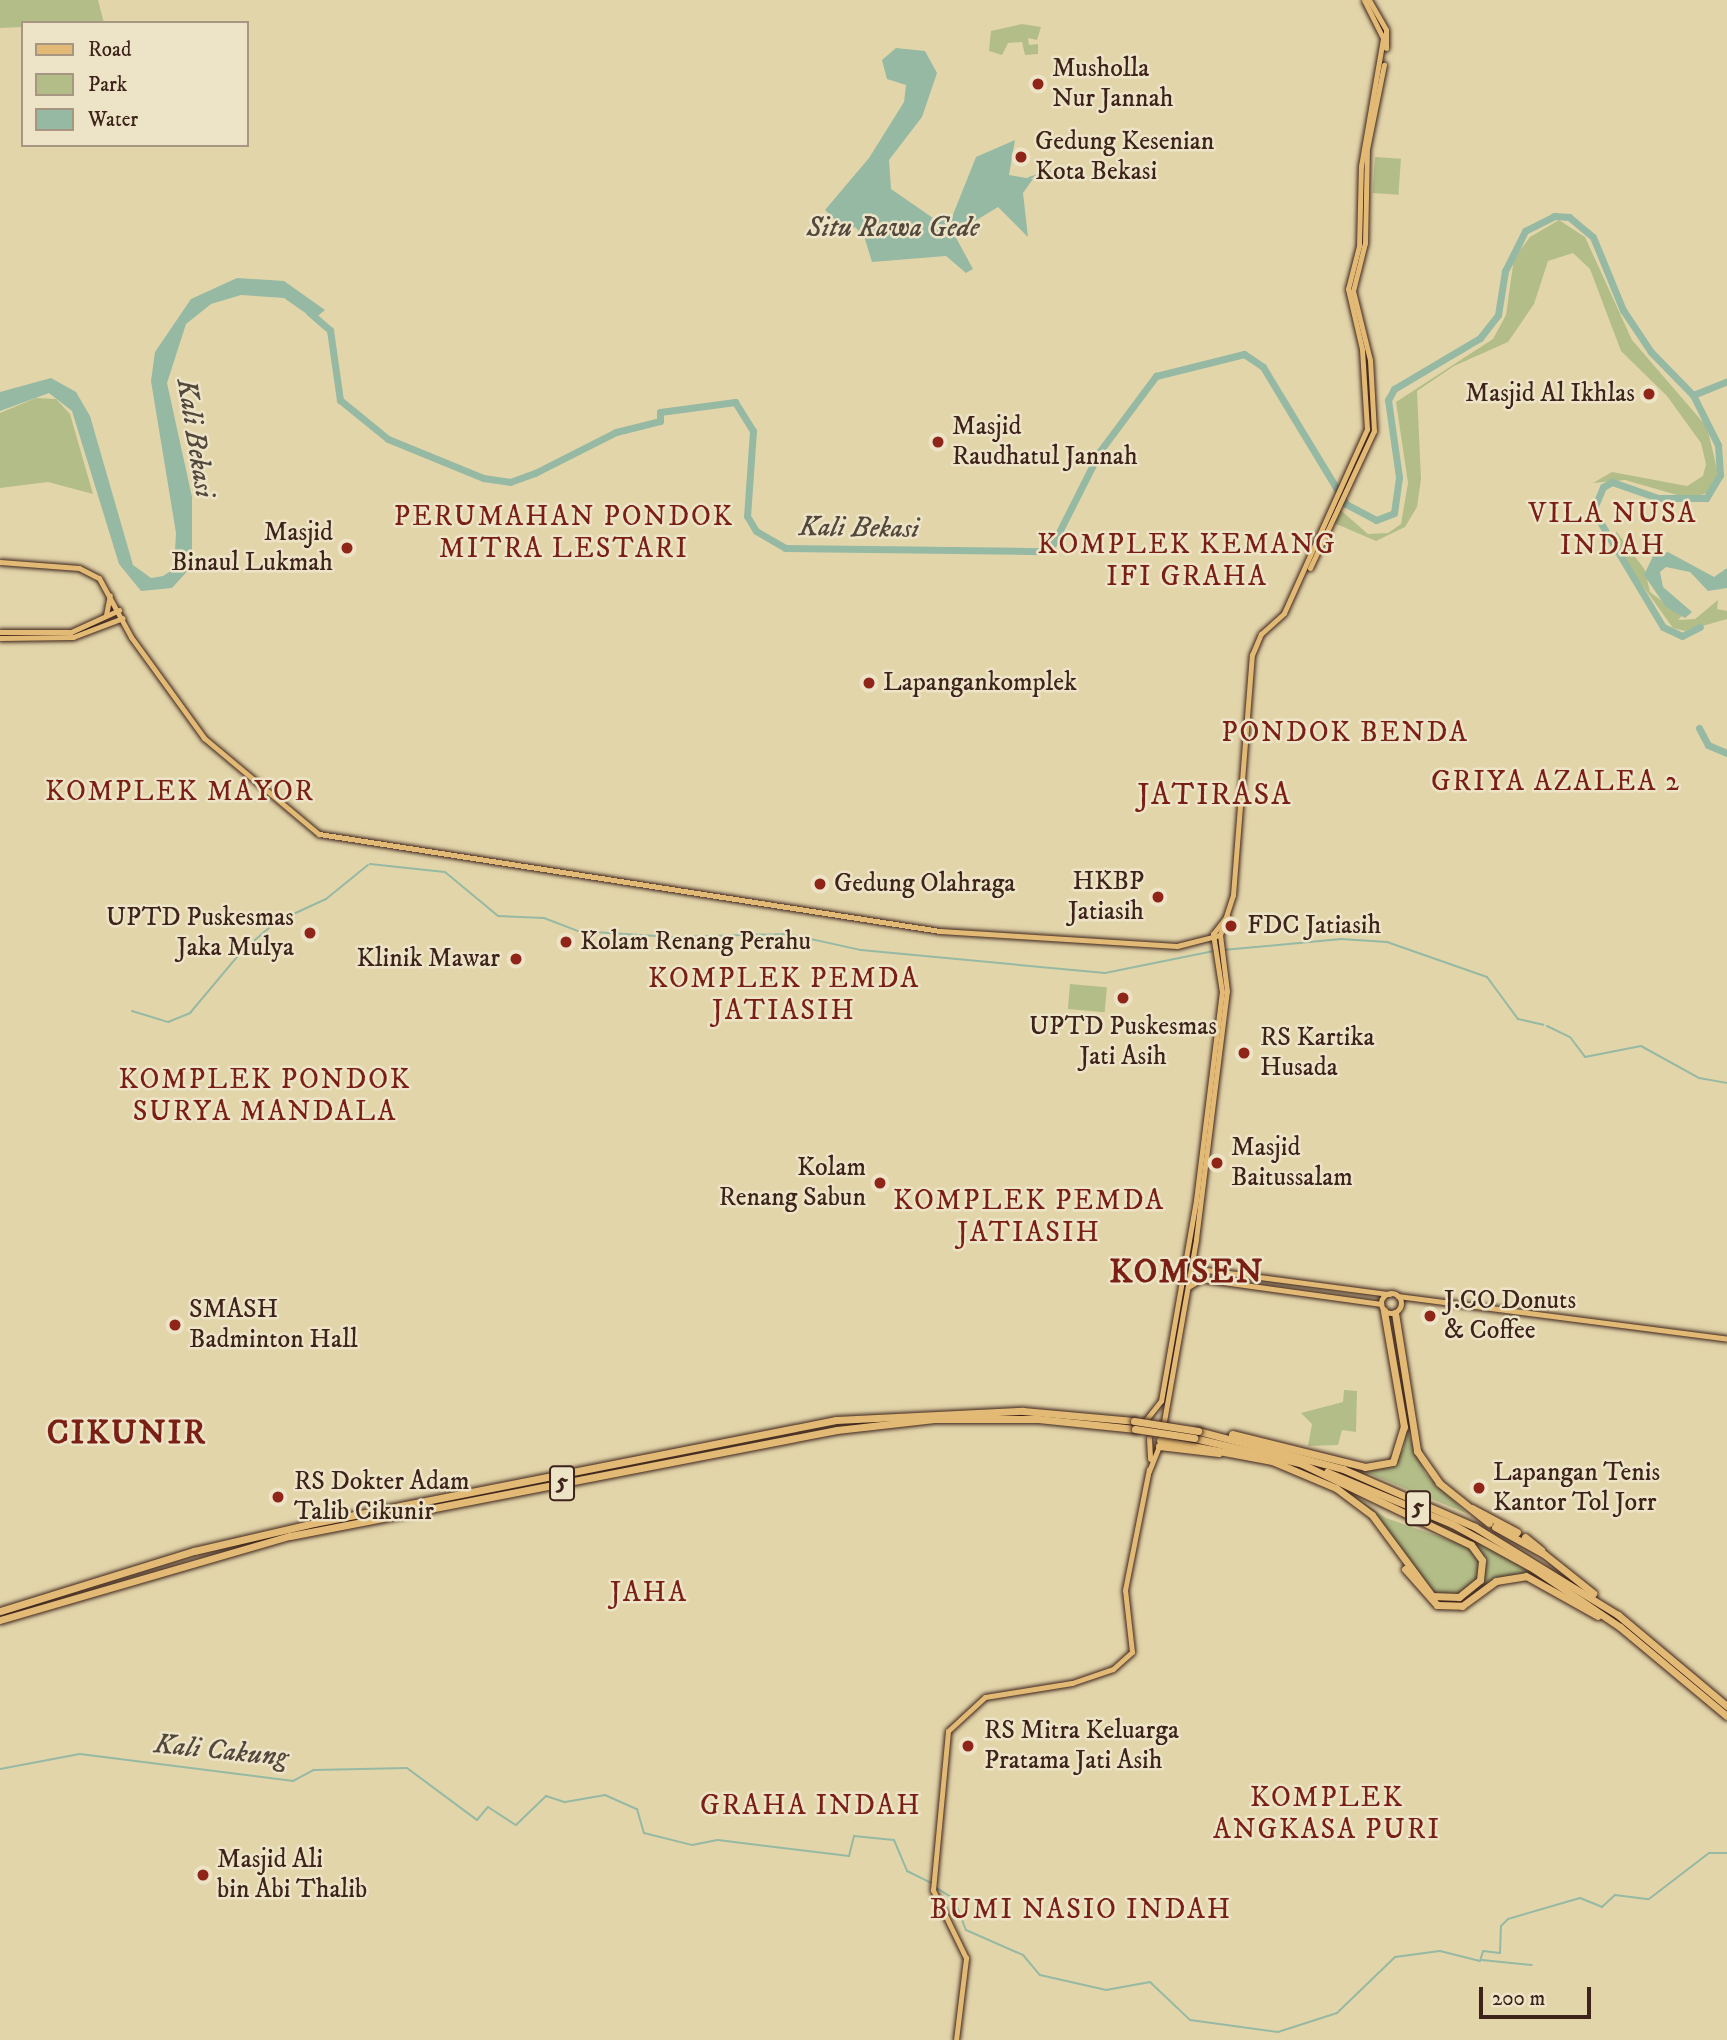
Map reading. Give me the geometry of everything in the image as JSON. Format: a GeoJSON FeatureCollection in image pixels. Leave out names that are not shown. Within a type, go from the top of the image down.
{"type":"FeatureCollection","features":[{"type":"Feature","properties":{"kind":"highway"},"geometry":{"type":"LineString","coordinates":[[1210,1434],[1254,1437],[1365,1467],[1390,1464],[1404,1436],[1382,1308]]}},
{"type":"Feature","properties":{"kind":"highway"},"geometry":{"type":"LineString","coordinates":[[1397,1310],[1414,1444],[1430,1474],[1492,1525],[1544,1553]]}},
{"type":"Feature","properties":{"kind":"highway","name":"5"},"geometry":{"type":"LineString","coordinates":[[0,1611],[194,1551],[314,1523],[836,1420],[1023,1411],[1196,1435],[1300,1464],[1452,1524],[1620,1627],[1727,1716]]}},
{"type":"Feature","properties":{"kind":"highway","name":"5"},"geometry":{"type":"LineString","coordinates":[[0,1620],[290,1536],[812,1435],[934,1419],[1038,1419],[1134,1425]]}},
{"type":"Feature","properties":{"kind":"highway","name":"5"},"geometry":{"type":"LineString","coordinates":[[1196,1435],[1210,1434],[1297,1454],[1394,1488],[1520,1553],[1618,1615],[1727,1706]]}},
{"type":"Feature","properties":{"kind":"highway"},"geometry":{"type":"LineString","coordinates":[[1160,1443],[1272,1461],[1336,1488],[1372,1516],[1433,1596],[1459,1597],[1480,1580],[1482,1560],[1471,1545],[1300,1464]]}},
{"type":"Feature","properties":{"kind":"highway"},"geometry":{"type":"LineString","coordinates":[[1160,1443],[1257,1460],[1333,1490],[1374,1525],[1419,1592],[1437,1605],[1462,1606],[1496,1581],[1526,1577],[1620,1627]]}},
{"type":"Feature","properties":{"kind":"highway"},"geometry":{"type":"LineString","coordinates":[[1468,1507],[1517,1532]]}},
{"type":"Feature","properties":{"kind":"highway"},"geometry":{"type":"LineString","coordinates":[[1525,1537],[1618,1615]]}},
{"type":"Feature","properties":{"kind":"main road"},"geometry":{"type":"LineString","coordinates":[[1325,523],[1332,513],[1366,435],[1364,382],[1348,289],[1359,246],[1363,171],[1383,49],[1382,33],[1366,0]]}},
{"type":"Feature","properties":{"kind":"main road"},"geometry":{"type":"LineString","coordinates":[[1149,1471],[1149,1438],[1142,1423],[1161,1401],[1184,1267],[1222,992],[1220,935],[1227,916],[1252,655],[1261,634],[1284,613],[1307,569],[1329,505],[1374,431],[1371,381],[1353,291],[1365,243],[1363,171]]}},
{"type":"Feature","properties":{"kind":"main road"},"geometry":{"type":"LineString","coordinates":[[1364,382],[1371,381]]}},
{"type":"Feature","properties":{"kind":"main road"},"geometry":{"type":"LineString","coordinates":[[0,562],[79,568],[109,592],[129,631],[208,742],[312,831],[993,936],[1177,946],[1213,934],[1220,935]]}},
{"type":"Feature","properties":{"kind":"main road"},"geometry":{"type":"LineString","coordinates":[[107,620],[109,592]]}},
{"type":"Feature","properties":{"kind":"main road"},"geometry":{"type":"LineString","coordinates":[[107,620],[120,610]]}},
{"type":"Feature","properties":{"kind":"main road"},"geometry":{"type":"LineString","coordinates":[[0,638],[57,636],[107,620],[123,618]]}},
{"type":"Feature","properties":{"kind":"main road"},"geometry":{"type":"LineString","coordinates":[[107,620],[129,631]]}},
{"type":"Feature","properties":{"kind":"main road"},"geometry":{"type":"LineString","coordinates":[[0,632],[57,636]]}},
{"type":"Feature","properties":{"kind":"main road"},"geometry":{"type":"LineString","coordinates":[[1213,934],[1227,916]]}},
{"type":"Feature","properties":{"kind":"main road"},"geometry":{"type":"LineString","coordinates":[[956,2039],[966,1958],[933,1883],[950,1726],[985,1697],[1072,1683],[1113,1668],[1132,1652],[1125,1590],[1149,1471],[1160,1443],[1189,1289],[1227,991],[1220,951],[1213,934]]}},
{"type":"Feature","properties":{"kind":"main road"},"geometry":{"type":"LineString","coordinates":[[1195,1247],[1197,1262],[1208,1269]]}},
{"type":"Feature","properties":{"kind":"main road"},"geometry":{"type":"LineString","coordinates":[[1184,1267],[1389,1294],[1405,1300],[1727,1339]]}},
{"type":"Feature","properties":{"kind":"main road"},"geometry":{"type":"LineString","coordinates":[[1229,1272],[1230,1283]]}},
{"type":"Feature","properties":{"kind":"main road"},"geometry":{"type":"LineString","coordinates":[[1182,1279],[1189,1280]]}},
{"type":"Feature","properties":{"kind":"main road"},"geometry":{"type":"LineString","coordinates":[[1189,1289],[1200,1279],[1397,1310]]}},
{"type":"Feature","properties":{"kind":"main road"},"geometry":{"type":"LineString","coordinates":[[1382,1308],[1389,1294]]}},
{"type":"Feature","properties":{"kind":"main road"},"geometry":{"type":"LineString","coordinates":[[1397,1310],[1398,1296]]}},
{"type":"Feature","properties":{"kind":"main road"},"geometry":{"type":"LineString","coordinates":[[1397,1310],[1405,1300]]}},
{"type":"Feature","properties":{"kind":"main road"},"geometry":{"type":"LineString","coordinates":[[1149,1438],[1160,1443]]}},
{"type":"Feature","properties":{"kind":"green space"},"geometry":{"type":"Polygon","coordinates":[[[0,0],[98,0],[103,21],[21,21],[21,27],[0,28],[0,0]]]}},
{"type":"Feature","properties":{"kind":"green space"},"geometry":{"type":"Polygon","coordinates":[[[1022,24],[1041,27],[1037,40],[1028,38],[1029,45],[1038,44],[1038,54],[1025,55],[1022,42],[1008,43],[1002,55],[989,51],[991,31],[1022,24]]]}},
{"type":"Feature","properties":{"kind":"green space"},"geometry":{"type":"Polygon","coordinates":[[[1375,157],[1401,159],[1398,195],[1372,193],[1375,157]]]}},
{"type":"Feature","properties":{"kind":"green space"},"geometry":{"type":"Polygon","coordinates":[[[1559,220],[1585,237],[1632,340],[1707,427],[1718,473],[1709,492],[1691,499],[1625,480],[1593,483],[1612,472],[1687,486],[1703,476],[1706,464],[1701,443],[1667,396],[1621,351],[1590,269],[1573,253],[1548,261],[1534,304],[1508,342],[1454,366],[1417,391],[1421,479],[1417,507],[1405,527],[1376,541],[1334,523],[1337,507],[1368,534],[1388,533],[1401,524],[1408,483],[1396,402],[1493,339],[1506,315],[1514,258],[1530,237],[1559,220]]]}},
{"type":"Feature","properties":{"kind":"green space"},"geometry":{"type":"Polygon","coordinates":[[[36,398],[56,399],[70,414],[93,494],[48,482],[0,488],[0,413],[36,398]]]}},
{"type":"Feature","properties":{"kind":"green space"},"geometry":{"type":"Polygon","coordinates":[[[1616,531],[1645,570],[1650,592],[1682,616],[1678,620],[1695,619],[1718,600],[1717,609],[1727,611],[1727,619],[1685,631],[1673,628],[1617,550],[1616,531]]]}},
{"type":"Feature","properties":{"kind":"green space"},"geometry":{"type":"Polygon","coordinates":[[[1070,984],[1107,987],[1105,1012],[1068,1009],[1070,984]]]}},
{"type":"Feature","properties":{"kind":"green space"},"geometry":{"type":"Polygon","coordinates":[[[1344,1390],[1357,1391],[1356,1432],[1342,1430],[1338,1445],[1308,1446],[1312,1424],[1301,1413],[1343,1402],[1344,1390]]]}},
{"type":"Feature","properties":{"kind":"green space"},"geometry":{"type":"Polygon","coordinates":[[[1406,1428],[1425,1473],[1466,1513],[1353,1467],[1390,1467],[1404,1449],[1406,1428]]]}},
{"type":"Feature","properties":{"kind":"green space"},"geometry":{"type":"Polygon","coordinates":[[[1331,1481],[1386,1518],[1469,1547],[1479,1558],[1480,1578],[1458,1597],[1434,1595],[1367,1508],[1331,1481]]]}},
{"type":"Feature","properties":{"kind":"green space"},"geometry":{"type":"Polygon","coordinates":[[[1460,1533],[1538,1577],[1500,1577],[1460,1604],[1438,1603],[1432,1598],[1454,1603],[1472,1595],[1485,1575],[1483,1557],[1460,1533]]]}},
{"type":"Feature","properties":{"kind":"water","name":"Situ Rawa Gede"},"geometry":{"type":"Polygon","coordinates":[[[896,48],[925,51],[937,73],[922,117],[889,160],[891,189],[933,218],[952,217],[976,157],[1015,140],[1009,175],[1033,179],[1023,193],[1028,237],[998,207],[954,234],[973,269],[966,273],[946,256],[872,262],[864,236],[855,227],[845,230],[825,210],[869,158],[904,102],[906,85],[887,79],[882,60],[896,48]]]}},
{"type":"Feature","properties":{"kind":"water"},"geometry":{"type":"Polygon","coordinates":[[[237,278],[284,281],[325,310],[314,319],[284,298],[241,295],[211,304],[186,324],[167,383],[192,497],[192,566],[172,588],[141,591],[119,564],[72,411],[49,393],[0,411],[0,392],[51,378],[76,392],[90,416],[133,565],[151,578],[163,576],[174,569],[176,533],[151,381],[155,352],[191,299],[237,278]]]}},
{"type":"Feature","properties":{"kind":"water"},"geometry":{"type":"Polygon","coordinates":[[[1668,552],[1714,577],[1727,568],[1727,588],[1708,591],[1690,572],[1666,567],[1660,572],[1663,587],[1692,612],[1685,618],[1666,607],[1644,575],[1653,556],[1668,552]]]}},
{"type":"Feature","properties":{"kind":"waterway"},"geometry":{"type":"LineString","coordinates":[[1029,178],[1050,171]]}},
{"type":"Feature","properties":{"kind":"waterway","name":"Kali Bekasi"},"geometry":{"type":"LineString","coordinates":[[309,312],[330,330],[340,400],[388,439],[483,478],[510,482],[535,473],[616,432],[660,421],[660,412],[735,402],[753,431],[747,516],[756,531],[785,548],[1043,551],[1053,544],[1100,451],[1156,376],[1244,354],[1263,367],[1346,504],[1376,520],[1394,513],[1399,477],[1388,400],[1394,389],[1480,338],[1498,315],[1505,271],[1525,231],[1554,216],[1569,217],[1593,237],[1623,310],[1651,352],[1693,395],[1718,445],[1720,475],[1706,498],[1658,498],[1612,482],[1603,487],[1593,510],[1663,627],[1682,636],[1700,627]]}},
{"type":"Feature","properties":{"kind":"waterway"},"geometry":{"type":"LineString","coordinates":[[1693,395],[1727,381]]}},
{"type":"Feature","properties":{"kind":"waterway"},"geometry":{"type":"LineString","coordinates":[[1699,728],[1708,745],[1727,753]]}},
{"type":"Feature","properties":{"kind":"waterway"},"geometry":{"type":"LineString","coordinates":[[370,864],[445,872],[498,916],[544,918],[578,931],[672,937],[788,934],[861,950],[1105,973],[1214,951]]}},
{"type":"Feature","properties":{"kind":"waterway"},"geometry":{"type":"LineString","coordinates":[[132,1011],[168,1022],[190,1013],[242,951],[276,922],[326,899],[368,865]]}},
{"type":"Feature","properties":{"kind":"waterway"},"geometry":{"type":"LineString","coordinates":[[1223,950],[1341,939],[1387,942],[1487,977],[1518,1019],[1543,1025]]}},
{"type":"Feature","properties":{"kind":"waterway"},"geometry":{"type":"LineString","coordinates":[[1547,1026],[1570,1037],[1585,1057],[1641,1046],[1699,1078],[1727,1083]]}},
{"type":"Feature","properties":{"kind":"waterway","name":"Kali Cakung"},"geometry":{"type":"LineString","coordinates":[[0,1769],[80,1754],[293,1781],[314,1770],[407,1768],[477,1820],[488,1807],[516,1825],[546,1796],[565,1802],[605,1795],[637,1809],[644,1833],[692,1845],[718,1840],[849,1856],[854,1836],[894,1840],[907,1871],[932,1883]]}},
{"type":"Feature","properties":{"kind":"waterway","name":"Kali Cakung"},"geometry":{"type":"LineString","coordinates":[[935,1887],[954,1899],[966,1930],[1023,1955],[1040,1975],[1106,1990],[1150,1982],[1190,2020],[1278,2032],[1337,2013],[1395,1957],[1440,1951],[1480,1961],[1483,1951],[1500,1953],[1501,1926],[1508,1919],[1580,1898],[1602,1907],[1615,1895],[1649,1899],[1709,1853],[1727,1853]]}},
{"type":"Feature","properties":{"kind":"waterway"},"geometry":{"type":"LineString","coordinates":[[1482,1960],[1532,1965]]}},
{"type":"Feature","properties":{"kind":"place","name":"Musholla Nur Jannah"},"geometry":{"type":"Point","coordinates":[1038,84]}},
{"type":"Feature","properties":{"kind":"place","name":"Gedung Kesenian Kota Bekasi"},"geometry":{"type":"Point","coordinates":[1021,157]}},
{"type":"Feature","properties":{"kind":"place","name":"Masjid Al Ikhlas"},"geometry":{"type":"Point","coordinates":[1649,394]}},
{"type":"Feature","properties":{"kind":"place","name":"Masjid Raudhatul Jannah"},"geometry":{"type":"Point","coordinates":[938,442]}},
{"type":"Feature","properties":{"kind":"place","name":"Masjid Binaul Lukmah"},"geometry":{"type":"Point","coordinates":[347,548]}},
{"type":"Feature","properties":{"kind":"place","name":"Lapangankomplek"},"geometry":{"type":"Point","coordinates":[869,683]}},
{"type":"Feature","properties":{"kind":"place","name":"Gedung Olahraga"},"geometry":{"type":"Point","coordinates":[820,884]}},
{"type":"Feature","properties":{"kind":"place","name":"HKBP Jatiasih"},"geometry":{"type":"Point","coordinates":[1158,897]}},
{"type":"Feature","properties":{"kind":"place","name":"FDC Jatiasih"},"geometry":{"type":"Point","coordinates":[1231,926]}},
{"type":"Feature","properties":{"kind":"place","name":"UPTD Puskesmas Jaka Mulya"},"geometry":{"type":"Point","coordinates":[310,933]}},
{"type":"Feature","properties":{"kind":"place","name":"Kolam Renang Perahu"},"geometry":{"type":"Point","coordinates":[566,942]}},
{"type":"Feature","properties":{"kind":"place","name":"Klinik Mawar"},"geometry":{"type":"Point","coordinates":[516,959]}},
{"type":"Feature","properties":{"kind":"place","name":"UPTD Puskesmas Jati Asih"},"geometry":{"type":"Point","coordinates":[1123,998]}},
{"type":"Feature","properties":{"kind":"place","name":"RS Kartika Husada"},"geometry":{"type":"Point","coordinates":[1244,1053]}},
{"type":"Feature","properties":{"kind":"place","name":"Masjid Baitussalam"},"geometry":{"type":"Point","coordinates":[1217,1163]}},
{"type":"Feature","properties":{"kind":"place","name":"Kolam Renang Sabun"},"geometry":{"type":"Point","coordinates":[880,1183]}},
{"type":"Feature","properties":{"kind":"place","name":"J.CO Donuts & Coffee"},"geometry":{"type":"Point","coordinates":[1430,1316]}},
{"type":"Feature","properties":{"kind":"place","name":"SMASH Badminton Hall"},"geometry":{"type":"Point","coordinates":[175,1325]}},
{"type":"Feature","properties":{"kind":"place","name":"Lapangan Tenis Kantor Tol Jorr"},"geometry":{"type":"Point","coordinates":[1479,1488]}},
{"type":"Feature","properties":{"kind":"place","name":"RS Dokter Adam Talib Cikunir"},"geometry":{"type":"Point","coordinates":[278,1497]}},
{"type":"Feature","properties":{"kind":"place","name":"RS Mitra Keluarga Pratama Jati Asih"},"geometry":{"type":"Point","coordinates":[968,1746]}},
{"type":"Feature","properties":{"kind":"place","name":"Masjid Ali bin Abi Thalib"},"geometry":{"type":"Point","coordinates":[203,1875]}},
{"type":"Feature","properties":{"kind":"district","name":"VILA NUSA INDAH"},"geometry":{"type":"Point","coordinates":[1613,530]}},
{"type":"Feature","properties":{"kind":"district","name":"PERUMAHAN PONDOK MITRA LESTARI"},"geometry":{"type":"Point","coordinates":[564,533]}},
{"type":"Feature","properties":{"kind":"district","name":"KOMPLEK KEMANG IFI GRAHA"},"geometry":{"type":"Point","coordinates":[1187,561]}},
{"type":"Feature","properties":{"kind":"district","name":"PONDOK BENDA"},"geometry":{"type":"Point","coordinates":[1345,733]}},
{"type":"Feature","properties":{"kind":"district","name":"GRIYA AZALEA 2"},"geometry":{"type":"Point","coordinates":[1556,782]}},
{"type":"Feature","properties":{"kind":"district","name":"KOMPLEK MAYOR"},"geometry":{"type":"Point","coordinates":[180,792]}},
{"type":"Feature","properties":{"kind":"district","name":"JATIRASA"},"geometry":{"type":"Point","coordinates":[1215,796]}},
{"type":"Feature","properties":{"kind":"district","name":"KOMPLEK PEMDA JATIASIH"},"geometry":{"type":"Point","coordinates":[784,995]}},
{"type":"Feature","properties":{"kind":"district","name":"KOMPLEK PONDOK SURYA MANDALA"},"geometry":{"type":"Point","coordinates":[265,1096]}},
{"type":"Feature","properties":{"kind":"district","name":"KOMPLEK PEMDA JATIASIH"},"geometry":{"type":"Point","coordinates":[1029,1217]}},
{"type":"Feature","properties":{"kind":"district","name":"KOMSEN"},"geometry":{"type":"Point","coordinates":[1187,1273]}},
{"type":"Feature","properties":{"kind":"district","name":"CIKUNIR"},"geometry":{"type":"Point","coordinates":[127,1434]}},
{"type":"Feature","properties":{"kind":"district","name":"JAHA"},"geometry":{"type":"Point","coordinates":[649,1593]}},
{"type":"Feature","properties":{"kind":"district","name":"GRAHA INDAH"},"geometry":{"type":"Point","coordinates":[811,1806]}},
{"type":"Feature","properties":{"kind":"district","name":"KOMPLEK ANGKASA PURI"},"geometry":{"type":"Point","coordinates":[1327,1814]}},
{"type":"Feature","properties":{"kind":"district","name":"BUMI NASIO INDAH"},"geometry":{"type":"Point","coordinates":[1081,1910]}}]}
